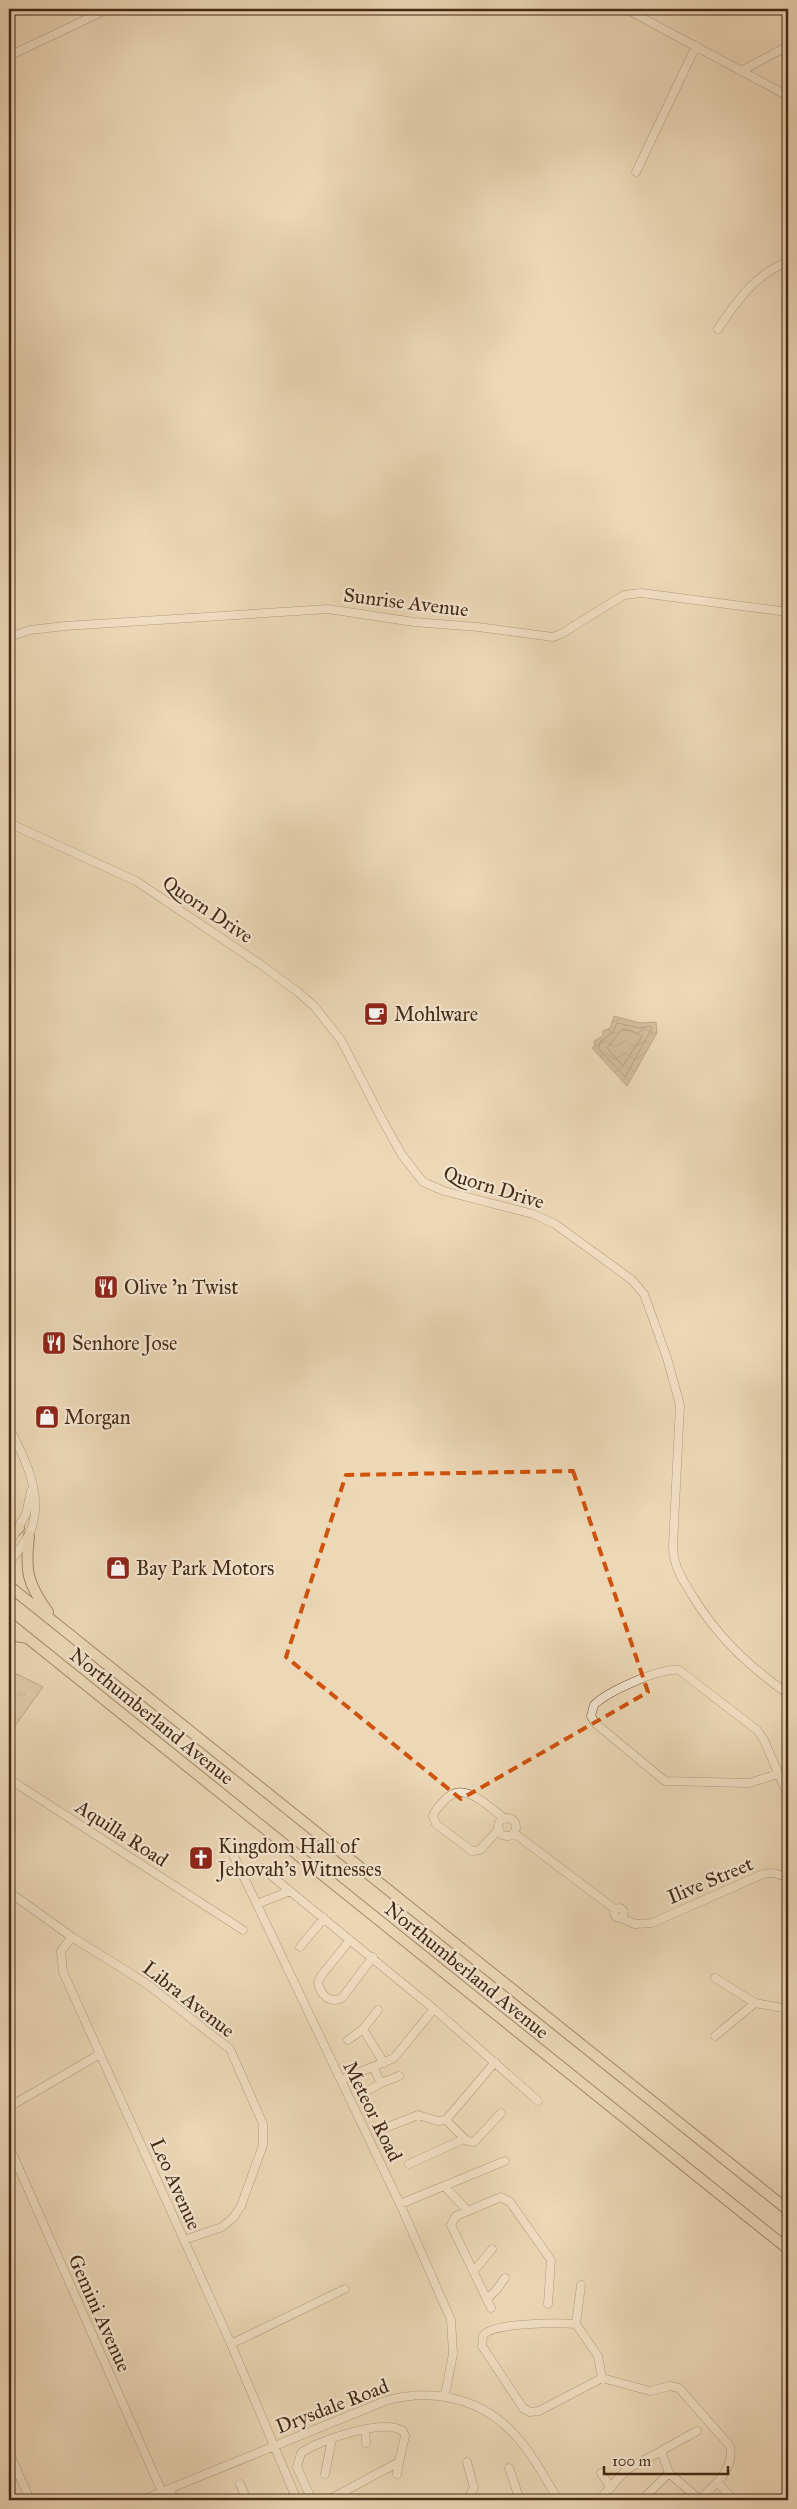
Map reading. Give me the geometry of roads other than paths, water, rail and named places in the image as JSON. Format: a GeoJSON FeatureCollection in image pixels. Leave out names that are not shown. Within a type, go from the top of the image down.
{"type":"FeatureCollection","features":[{"type":"Feature","properties":{"kind":"main road"},"geometry":{"type":"LineString","coordinates":[[9,1536],[19,1528]]}},
{"type":"Feature","properties":{"kind":"main road"},"geometry":{"type":"LineString","coordinates":[[29,1536],[28,1578],[33,1591],[56,1622]]}},
{"type":"Feature","properties":{"kind":"main road","name":"Northumberland Avenue"},"geometry":{"type":"LineString","coordinates":[[9,1586],[788,2210]]}},
{"type":"Feature","properties":{"kind":"main road","name":"Northumberland Avenue"},"geometry":{"type":"LineString","coordinates":[[9,1623],[788,2249]]}},
{"type":"Feature","properties":{"kind":"main road"},"geometry":{"type":"LineString","coordinates":[[9,1636],[29,1638]]}},
{"type":"Feature","properties":{"kind":"street"},"geometry":{"type":"LineString","coordinates":[[9,56],[108,9]]}},
{"type":"Feature","properties":{"kind":"street"},"geometry":{"type":"LineString","coordinates":[[626,9],[788,96]]}},
{"type":"Feature","properties":{"kind":"street"},"geometry":{"type":"LineString","coordinates":[[636,172],[696,46]]}},
{"type":"Feature","properties":{"kind":"street"},"geometry":{"type":"LineString","coordinates":[[741,71],[788,46]]}},
{"type":"Feature","properties":{"kind":"street"},"geometry":{"type":"LineString","coordinates":[[718,329],[738,299],[753,284],[774,269],[788,262]]}},
{"type":"Feature","properties":{"kind":"street","name":"Sunrise Avenue"},"geometry":{"type":"LineString","coordinates":[[9,637],[30,630],[66,626],[328,608],[414,622],[478,627],[553,637],[624,595],[641,593],[788,612]]}},
{"type":"Feature","properties":{"kind":"street","name":"Quorn Drive"},"geometry":{"type":"LineString","coordinates":[[9,823],[136,881],[260,964],[298,992],[314,1006],[342,1040],[384,1123],[423,1182],[444,1191],[533,1214],[555,1224],[625,1275],[639,1288],[644,1294],[664,1349],[680,1404],[673,1546],[675,1566],[706,1618],[719,1635],[747,1663],[788,1694]]}},
{"type":"Feature","properties":{"kind":"street"},"geometry":{"type":"LineString","coordinates":[[9,1427],[30,1473],[35,1511],[29,1536],[9,1563]]}},
{"type":"Feature","properties":{"kind":"street"},"geometry":{"type":"LineString","coordinates":[[9,1544],[26,1514],[32,1487]]}},
{"type":"Feature","properties":{"kind":"street"},"geometry":{"type":"LineString","coordinates":[[778,1774],[749,1783],[685,1784],[666,1781],[595,1723],[591,1716],[594,1705],[606,1696],[661,1672],[679,1670],[757,1730],[764,1740],[788,1796]]}},
{"type":"Feature","properties":{"kind":"street","name":"Aquilla Road"},"geometry":{"type":"LineString","coordinates":[[9,1779],[243,1930]]}},
{"type":"Feature","properties":{"kind":"street"},"geometry":{"type":"LineString","coordinates":[[499,1829],[504,1835],[514,1833],[514,1823],[474,1796],[463,1791],[453,1793],[446,1798],[433,1816],[436,1824],[472,1851],[480,1850],[499,1829],[500,1821],[505,1818]]}},
{"type":"Feature","properties":{"kind":"street","name":"Ilive Street"},"geometry":{"type":"LineString","coordinates":[[514,1833],[616,1910],[615,1916],[635,1924],[658,1921],[763,1874],[773,1873],[788,1877]]}},
{"type":"Feature","properties":{"kind":"street","name":"Meteor Road"},"geometry":{"type":"LineString","coordinates":[[230,1848],[400,2204],[451,2320],[453,2354],[444,2395]]}},
{"type":"Feature","properties":{"kind":"street"},"geometry":{"type":"LineString","coordinates":[[262,1868],[434,2009],[538,2101]]}},
{"type":"Feature","properties":{"kind":"street"},"geometry":{"type":"LineString","coordinates":[[257,1904],[290,1891]]}},
{"type":"Feature","properties":{"kind":"street","name":"Libra Avenue"},"geometry":{"type":"LineString","coordinates":[[9,1892],[72,1937],[147,1984],[230,2049],[264,2124],[263,2145],[241,2206],[233,2218],[222,2227],[184,2240]]}},
{"type":"Feature","properties":{"kind":"street"},"geometry":{"type":"LineString","coordinates":[[300,1947],[324,1918]]}},
{"type":"Feature","properties":{"kind":"street","name":"Leo Avenue"},"geometry":{"type":"LineString","coordinates":[[72,1937],[61,1952],[60,1960],[100,2054],[231,2344],[297,2500]]}},
{"type":"Feature","properties":{"kind":"street"},"geometry":{"type":"LineString","coordinates":[[350,1940],[321,1976],[318,1982],[323,1994],[333,2001],[342,1998],[373,1958]]}},
{"type":"Feature","properties":{"kind":"street"},"geometry":{"type":"LineString","coordinates":[[715,1978],[755,2003],[788,2009]]}},
{"type":"Feature","properties":{"kind":"street"},"geometry":{"type":"LineString","coordinates":[[715,2036],[755,2003]]}},
{"type":"Feature","properties":{"kind":"street"},"geometry":{"type":"LineString","coordinates":[[341,2080],[394,2058],[434,2009]]}},
{"type":"Feature","properties":{"kind":"street"},"geometry":{"type":"LineString","coordinates":[[348,2040],[363,2029],[378,2010]]}},
{"type":"Feature","properties":{"kind":"street"},"geometry":{"type":"LineString","coordinates":[[363,2029],[384,2063]]}},
{"type":"Feature","properties":{"kind":"street"},"geometry":{"type":"LineString","coordinates":[[9,2107],[100,2054]]}},
{"type":"Feature","properties":{"kind":"street"},"geometry":{"type":"LineString","coordinates":[[385,2128],[418,2115],[438,2121],[446,2120],[495,2062]]}},
{"type":"Feature","properties":{"kind":"street"},"geometry":{"type":"LineString","coordinates":[[373,2067],[381,2084]]}},
{"type":"Feature","properties":{"kind":"street"},"geometry":{"type":"LineString","coordinates":[[370,2089],[399,2076]]}},
{"type":"Feature","properties":{"kind":"street"},"geometry":{"type":"LineString","coordinates":[[446,2120],[468,2142],[476,2142],[501,2113]]}},
{"type":"Feature","properties":{"kind":"street"},"geometry":{"type":"LineString","coordinates":[[410,2164],[464,2138]]}},
{"type":"Feature","properties":{"kind":"street","name":"Gemini Avenue"},"geometry":{"type":"LineString","coordinates":[[9,2146],[166,2491],[176,2500]]}},
{"type":"Feature","properties":{"kind":"street"},"geometry":{"type":"LineString","coordinates":[[400,2204],[505,2161]]}},
{"type":"Feature","properties":{"kind":"street"},"geometry":{"type":"LineString","coordinates":[[444,2186],[467,2210]]}},
{"type":"Feature","properties":{"kind":"street"},"geometry":{"type":"LineString","coordinates":[[491,2308],[488,2298],[451,2225],[454,2218],[467,2210],[500,2197],[510,2202],[551,2260],[548,2304]]}},
{"type":"Feature","properties":{"kind":"street"},"geometry":{"type":"LineString","coordinates":[[474,2270],[492,2249]]}},
{"type":"Feature","properties":{"kind":"street"},"geometry":{"type":"LineString","coordinates":[[488,2298],[505,2278]]}},
{"type":"Feature","properties":{"kind":"street"},"geometry":{"type":"LineString","coordinates":[[551,2280],[561,2281]]}},
{"type":"Feature","properties":{"kind":"street"},"geometry":{"type":"LineString","coordinates":[[582,2285],[576,2324],[598,2356],[602,2378]]}},
{"type":"Feature","properties":{"kind":"street"},"geometry":{"type":"LineString","coordinates":[[231,2344],[345,2289]]}},
{"type":"Feature","properties":{"kind":"street"},"geometry":{"type":"LineString","coordinates":[[576,2324],[548,2323],[490,2329],[483,2336],[482,2346],[523,2408],[530,2412],[539,2410],[602,2378],[650,2391],[670,2386],[679,2388],[730,2446],[730,2462],[718,2482],[699,2500],[669,2473],[661,2451]]}},
{"type":"Feature","properties":{"kind":"street","name":"Drysdale Road"},"geometry":{"type":"LineString","coordinates":[[142,2500],[384,2401],[419,2394],[444,2395],[469,2403],[513,2432],[534,2459],[558,2500]]}},
{"type":"Feature","properties":{"kind":"street"},"geometry":{"type":"LineString","coordinates":[[312,2500],[298,2471],[300,2455],[306,2450],[332,2439],[378,2427],[402,2430],[405,2436],[396,2474]]}},
{"type":"Feature","properties":{"kind":"street"},"geometry":{"type":"LineString","coordinates":[[365,2430],[366,2444]]}},
{"type":"Feature","properties":{"kind":"street"},"geometry":{"type":"LineString","coordinates":[[599,2500],[632,2465],[697,2431]]}},
{"type":"Feature","properties":{"kind":"street"},"geometry":{"type":"LineString","coordinates":[[325,2474],[332,2439]]}},
{"type":"Feature","properties":{"kind":"street"},"geometry":{"type":"LineString","coordinates":[[9,2452],[30,2500]]}},
{"type":"Feature","properties":{"kind":"street"},"geometry":{"type":"LineString","coordinates":[[328,2500],[399,2462]]}},
{"type":"Feature","properties":{"kind":"street"},"geometry":{"type":"LineString","coordinates":[[467,2462],[474,2488],[468,2500]]}},
{"type":"Feature","properties":{"kind":"street"},"geometry":{"type":"LineString","coordinates":[[509,2468],[520,2500]]}},
{"type":"Feature","properties":{"kind":"street"},"geometry":{"type":"LineString","coordinates":[[601,2473],[611,2488]]}},
{"type":"Feature","properties":{"kind":"street"},"geometry":{"type":"LineString","coordinates":[[642,2500],[669,2473]]}},
{"type":"Feature","properties":{"kind":"street"},"geometry":{"type":"LineString","coordinates":[[718,2482],[734,2500]]}},
{"type":"Feature","properties":{"kind":"street"},"geometry":{"type":"LineString","coordinates":[[240,2484],[247,2500]]}},
{"type":"Feature","properties":{"kind":"water"},"geometry":{"type":"Polygon","coordinates":[[[614,1016],[640,1023],[656,1022],[657,1033],[627,1086],[592,1048],[595,1045],[594,1041],[603,1036],[603,1031],[610,1028],[614,1016]]]}},
{"type":"Feature","properties":{"kind":"place","name":"Mohlware"},"geometry":{"type":"Point","coordinates":[376,1014]}},
{"type":"Feature","properties":{"kind":"place","name":"Olive 'n Twist"},"geometry":{"type":"Point","coordinates":[106,1287]}},
{"type":"Feature","properties":{"kind":"place","name":"Senhore Jose"},"geometry":{"type":"Point","coordinates":[54,1343]}},
{"type":"Feature","properties":{"kind":"place","name":"Morgan"},"geometry":{"type":"Point","coordinates":[47,1417]}},
{"type":"Feature","properties":{"kind":"place","name":"Bay Park Motors"},"geometry":{"type":"Point","coordinates":[118,1568]}},
{"type":"Feature","properties":{"kind":"place","name":"Kingdom Hall of Jehovah's Witnesses"},"geometry":{"type":"Point","coordinates":[201,1858]}}]}
